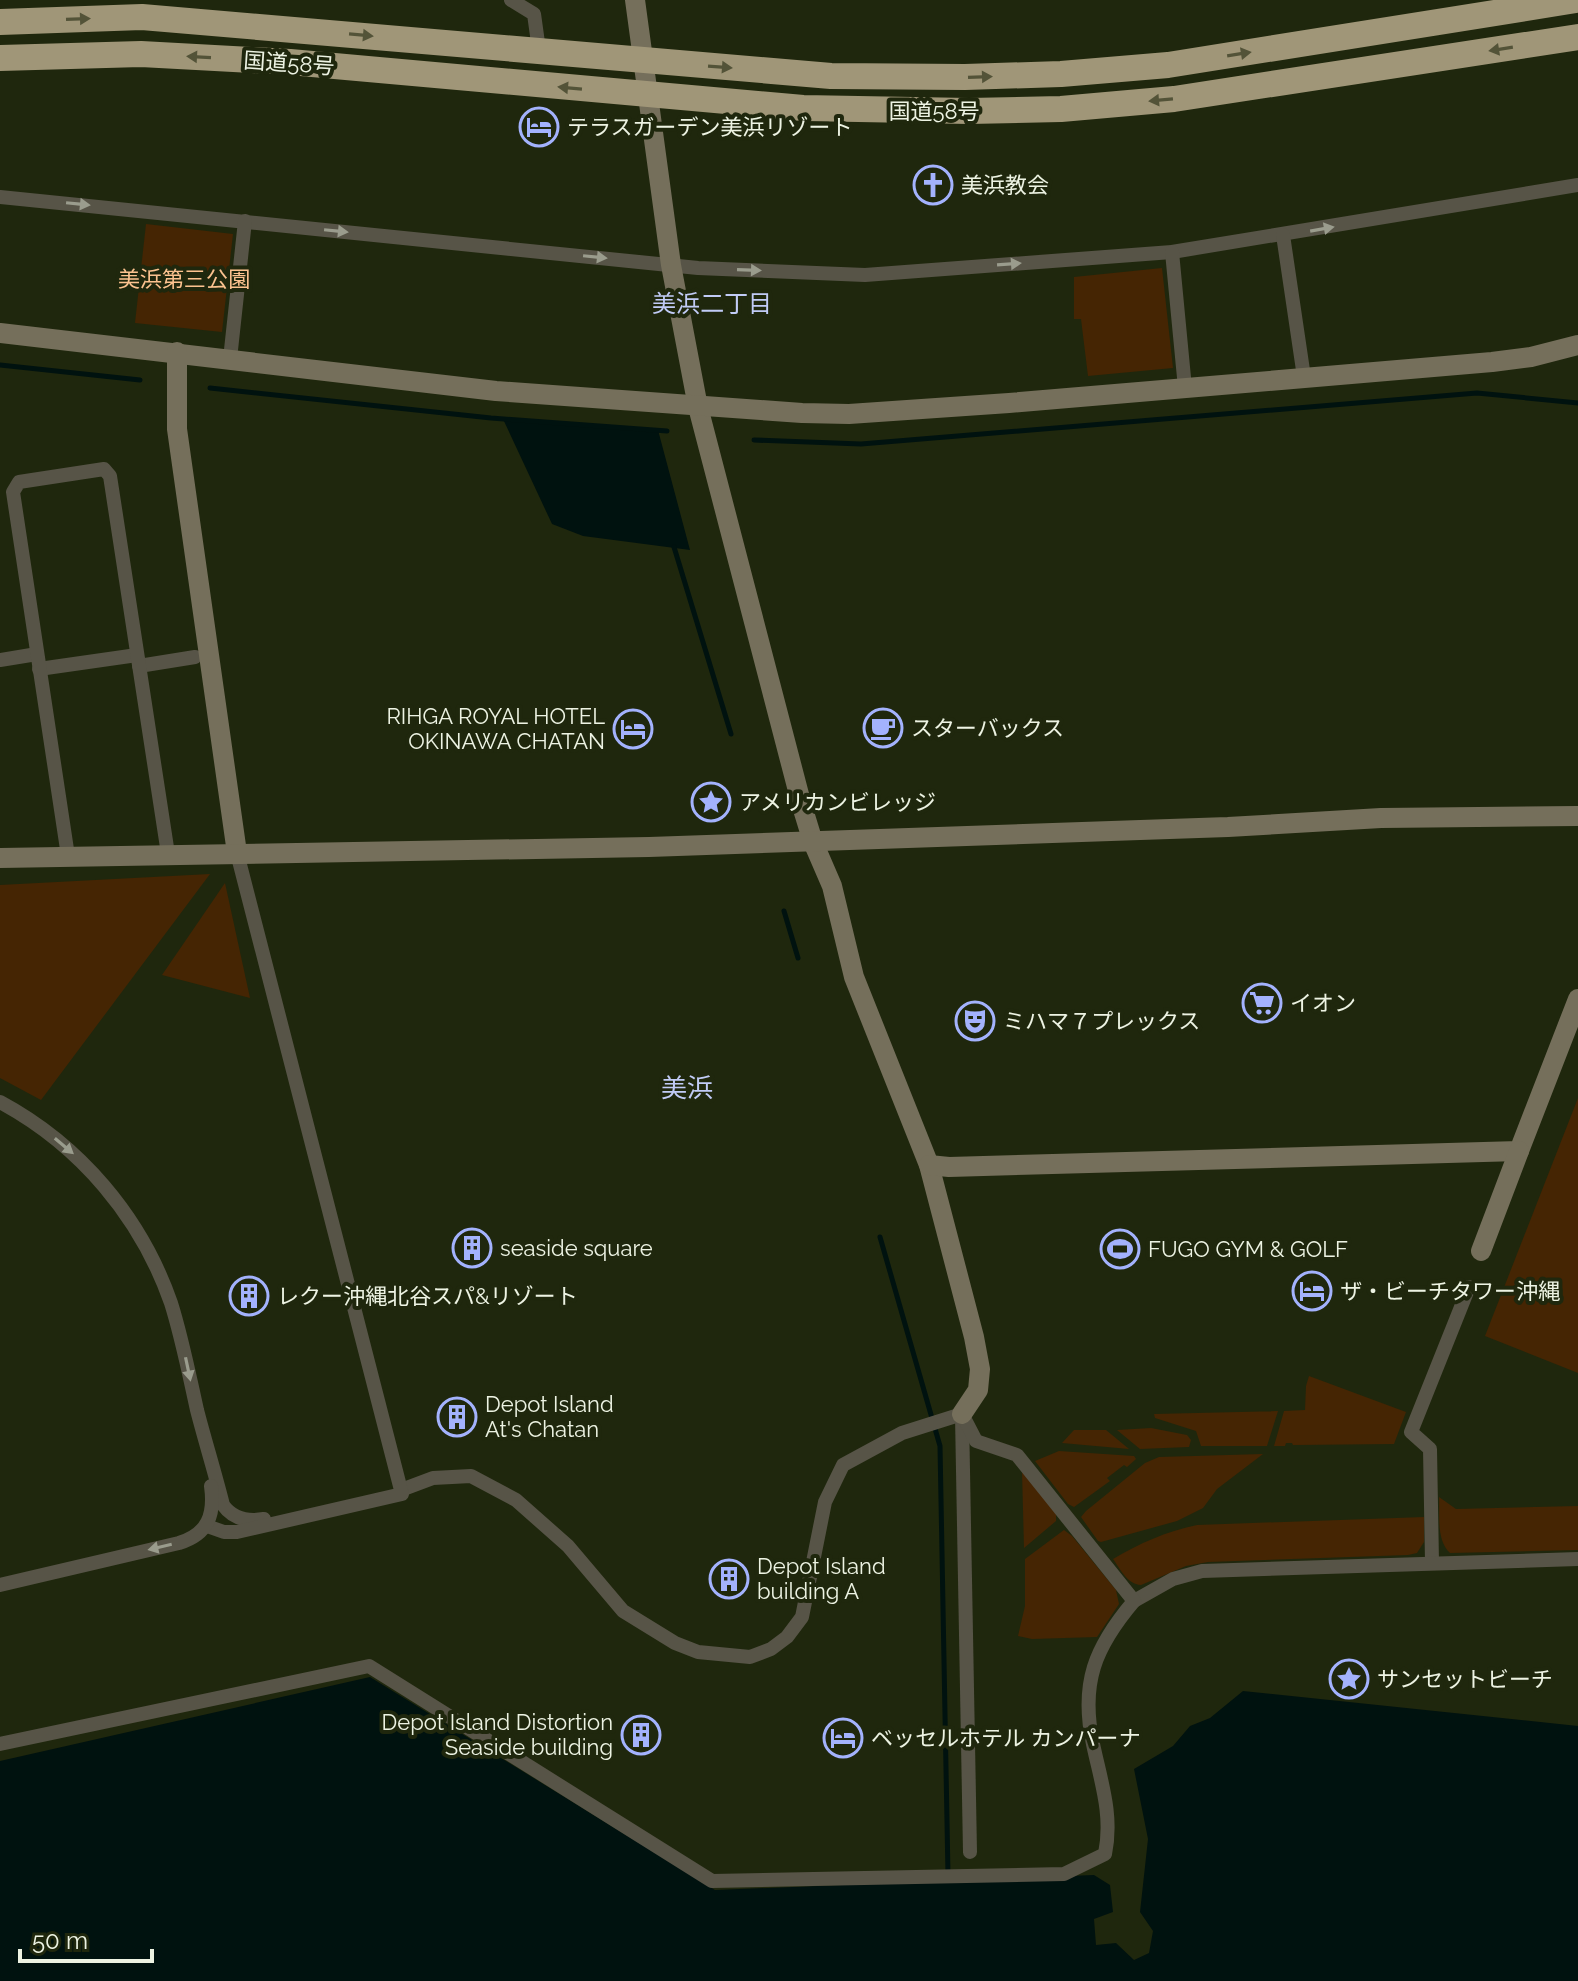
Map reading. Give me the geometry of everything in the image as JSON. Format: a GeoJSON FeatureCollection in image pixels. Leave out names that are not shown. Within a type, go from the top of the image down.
{"type":"FeatureCollection","features":[{"type":"Feature","properties":{"kind":"highway","name":"国道58号"},"geometry":{"type":"LineString","coordinates":[[0,22],[142,17],[831,76],[965,77],[1061,74],[1168,65],[1576,0]]}},
{"type":"Feature","properties":{"kind":"highway","name":"国道58号"},"geometry":{"type":"LineString","coordinates":[[0,58],[141,54],[230,59],[834,110],[1061,109],[1174,99],[1578,37]]}},
{"type":"Feature","properties":{"kind":"street"},"geometry":{"type":"LineString","coordinates":[[511,0],[534,14],[539,50]]}},
{"type":"Feature","properties":{"kind":"street"},"geometry":{"type":"LineString","coordinates":[[634,4],[671,265],[698,407],[813,842],[832,886],[854,977],[929,1165],[980,1369],[978,1390],[962,1414],[970,1852]]}},
{"type":"Feature","properties":{"kind":"street"},"geometry":{"type":"LineString","coordinates":[[0,197],[671,265],[865,275],[1172,252],[1578,185]]}},
{"type":"Feature","properties":{"kind":"street"},"geometry":{"type":"LineString","coordinates":[[230,359],[245,221]]}},
{"type":"Feature","properties":{"kind":"street"},"geometry":{"type":"LineString","coordinates":[[1283,235],[1304,377]]}},
{"type":"Feature","properties":{"kind":"street"},"geometry":{"type":"LineString","coordinates":[[1172,252],[1185,388]]}},
{"type":"Feature","properties":{"kind":"street"},"geometry":{"type":"LineString","coordinates":[[0,333],[496,391],[698,407],[849,414],[1492,362],[1531,357],[1578,345]]}},
{"type":"Feature","properties":{"kind":"street"},"geometry":{"type":"LineString","coordinates":[[177,352],[177,429],[237,853],[401,1490]]}},
{"type":"Feature","properties":{"kind":"street"},"geometry":{"type":"LineString","coordinates":[[68,856],[13,492],[19,482],[104,469],[110,476],[168,854]]}},
{"type":"Feature","properties":{"kind":"street"},"geometry":{"type":"LineString","coordinates":[[0,660],[38,662],[195,657]]}},
{"type":"Feature","properties":{"kind":"street"},"geometry":{"type":"LineString","coordinates":[[0,858],[649,847],[1381,818],[1578,816]]}},
{"type":"Feature","properties":{"kind":"street"},"geometry":{"type":"LineString","coordinates":[[1481,1251],[1578,999]]}},
{"type":"Feature","properties":{"kind":"street"},"geometry":{"type":"LineString","coordinates":[[0,1102],[35,1123],[70,1151],[106,1188],[137,1231],[157,1268],[171,1304],[223,1505],[228,1512],[241,1519],[256,1521],[401,1490]]}},
{"type":"Feature","properties":{"kind":"street"},"geometry":{"type":"LineString","coordinates":[[929,1165],[949,1167],[1519,1151]]}},
{"type":"Feature","properties":{"kind":"street"},"geometry":{"type":"LineString","coordinates":[[1432,1562],[1430,1449],[1411,1432],[1469,1287]]}},
{"type":"Feature","properties":{"kind":"street"},"geometry":{"type":"LineString","coordinates":[[207,1526],[224,1532],[237,1532],[401,1490],[433,1478],[471,1476],[516,1500],[568,1546],[623,1611],[675,1643],[698,1652],[750,1657],[771,1649],[787,1637],[802,1617],[825,1502],[843,1465],[902,1433],[962,1414]]}},
{"type":"Feature","properties":{"kind":"street"},"geometry":{"type":"LineString","coordinates":[[962,1414],[976,1441],[1017,1455],[1134,1601]]}},
{"type":"Feature","properties":{"kind":"street"},"geometry":{"type":"LineString","coordinates":[[0,1585],[194,1537],[207,1526],[213,1511],[198,1430],[200,1419]]}},
{"type":"Feature","properties":{"kind":"street"},"geometry":{"type":"LineString","coordinates":[[0,1744],[369,1666],[712,1881],[1064,1874],[1105,1854],[1109,1832],[1106,1789],[1088,1713],[1090,1684],[1097,1656],[1109,1630],[1134,1601],[1173,1579],[1202,1571],[1578,1559]]}},
{"type":"Feature","properties":{"kind":"green space","name":"美浜第三公園"},"geometry":{"type":"Polygon","coordinates":[[[146,224],[233,234],[222,332],[135,323],[146,224]]]}},
{"type":"Feature","properties":{"kind":"green space"},"geometry":{"type":"Polygon","coordinates":[[[1162,268],[1173,368],[1088,376],[1081,319],[1074,319],[1074,277],[1162,268]]]}},
{"type":"Feature","properties":{"kind":"green space"},"geometry":{"type":"Polygon","coordinates":[[[210,874],[41,1100],[0,1078],[0,885],[210,874]]]}},
{"type":"Feature","properties":{"kind":"green space"},"geometry":{"type":"Polygon","coordinates":[[[225,883],[250,998],[162,975],[225,883]]]}},
{"type":"Feature","properties":{"kind":"green space"},"geometry":{"type":"Polygon","coordinates":[[[1578,1098],[1578,1373],[1485,1336],[1578,1098]]]}},
{"type":"Feature","properties":{"kind":"green space"},"geometry":{"type":"Polygon","coordinates":[[[1309,1376],[1406,1412],[1394,1444],[1286,1443],[1285,1446],[1274,1446],[1284,1411],[1305,1410],[1309,1376]]]}},
{"type":"Feature","properties":{"kind":"green space"},"geometry":{"type":"Polygon","coordinates":[[[1278,1411],[1267,1446],[1201,1446],[1196,1431],[1155,1418],[1154,1414],[1278,1411]]]}},
{"type":"Feature","properties":{"kind":"green space"},"geometry":{"type":"Polygon","coordinates":[[[1151,1428],[1187,1435],[1191,1440],[1189,1447],[1140,1449],[1117,1430],[1151,1428]]]}},
{"type":"Feature","properties":{"kind":"green space"},"geometry":{"type":"Polygon","coordinates":[[[1074,1430],[1106,1430],[1129,1449],[1062,1443],[1074,1430]]]}},
{"type":"Feature","properties":{"kind":"green space"},"geometry":{"type":"Polygon","coordinates":[[[1059,1451],[1134,1456],[1136,1459],[1107,1478],[1110,1481],[1074,1507],[1068,1504],[1035,1461],[1059,1451]]]}},
{"type":"Feature","properties":{"kind":"green space"},"geometry":{"type":"Polygon","coordinates":[[[1263,1454],[1217,1489],[1203,1508],[1177,1521],[1101,1542],[1081,1517],[1145,1463],[1159,1457],[1263,1454]]]}},
{"type":"Feature","properties":{"kind":"green space"},"geometry":{"type":"Polygon","coordinates":[[[1022,1471],[1056,1514],[1056,1521],[1024,1548],[1022,1471]]]}},
{"type":"Feature","properties":{"kind":"green space"},"geometry":{"type":"Polygon","coordinates":[[[1439,1497],[1456,1509],[1578,1506],[1578,1550],[1450,1553],[1441,1535],[1439,1497]]]}},
{"type":"Feature","properties":{"kind":"green space"},"geometry":{"type":"Polygon","coordinates":[[[1424,1517],[1424,1542],[1417,1553],[1408,1555],[1208,1562],[1186,1566],[1141,1585],[1128,1579],[1113,1559],[1153,1539],[1197,1525],[1424,1517]]]}},
{"type":"Feature","properties":{"kind":"green space"},"geometry":{"type":"Polygon","coordinates":[[[1064,1530],[1116,1590],[1119,1604],[1097,1637],[1032,1639],[1018,1636],[1025,1606],[1025,1559],[1064,1530]]]}},
{"type":"Feature","properties":{"kind":"shaded area"},"geometry":{"type":"Polygon","coordinates":[[[503,419],[658,430],[690,550],[583,536],[552,524],[503,419]]]}},
{"type":"Feature","properties":{"kind":"shaded area"},"geometry":{"type":"Polygon","coordinates":[[[370,1677],[715,1890],[1094,1875],[1110,1885],[1113,1912],[1094,1919],[1096,1945],[1116,1943],[1134,1960],[1149,1953],[1153,1931],[1140,1912],[1148,1839],[1134,1769],[1173,1746],[1190,1726],[1210,1718],[1243,1691],[1578,1726],[1578,1981],[0,1981],[0,1761],[370,1677]]]}},
{"type":"Feature","properties":{"kind":"waterway"},"geometry":{"type":"LineString","coordinates":[[0,365],[140,380]]}},
{"type":"Feature","properties":{"kind":"waterway"},"geometry":{"type":"LineString","coordinates":[[210,388],[491,418],[667,431]]}},
{"type":"Feature","properties":{"kind":"waterway"},"geometry":{"type":"LineString","coordinates":[[754,440],[861,444],[1477,393],[1578,403]]}},
{"type":"Feature","properties":{"kind":"waterway"},"geometry":{"type":"LineString","coordinates":[[674,547],[731,734]]}},
{"type":"Feature","properties":{"kind":"waterway"},"geometry":{"type":"LineString","coordinates":[[784,911],[798,958]]}},
{"type":"Feature","properties":{"kind":"waterway"},"geometry":{"type":"LineString","coordinates":[[880,1237],[940,1446],[948,1875]]}},
{"type":"Feature","properties":{"kind":"place","name":"テラスガーデン美浜リゾート"},"geometry":{"type":"Point","coordinates":[539,127]}},
{"type":"Feature","properties":{"kind":"place","name":"美浜教会"},"geometry":{"type":"Point","coordinates":[933,185]}},
{"type":"Feature","properties":{"kind":"place","name":"スターバックス"},"geometry":{"type":"Point","coordinates":[883,728]}},
{"type":"Feature","properties":{"kind":"place","name":"RIHGA ROYAL HOTEL OKINAWA CHATAN"},"geometry":{"type":"Point","coordinates":[633,729]}},
{"type":"Feature","properties":{"kind":"place","name":"アメリカンビレッジ"},"geometry":{"type":"Point","coordinates":[711,802]}},
{"type":"Feature","properties":{"kind":"place","name":"イオン"},"geometry":{"type":"Point","coordinates":[1262,1003]}},
{"type":"Feature","properties":{"kind":"place","name":"ミハマ７プレックス"},"geometry":{"type":"Point","coordinates":[975,1021]}},
{"type":"Feature","properties":{"kind":"place","name":"seaside square"},"geometry":{"type":"Point","coordinates":[472,1248]}},
{"type":"Feature","properties":{"kind":"place","name":"FUGO GYM & GOLF"},"geometry":{"type":"Point","coordinates":[1120,1249]}},
{"type":"Feature","properties":{"kind":"place","name":"ザ・ビーチタワー沖縄"},"geometry":{"type":"Point","coordinates":[1312,1291]}},
{"type":"Feature","properties":{"kind":"place","name":"レクー沖縄北谷スパ&リゾート"},"geometry":{"type":"Point","coordinates":[249,1296]}},
{"type":"Feature","properties":{"kind":"place","name":"Depot Island At's Chatan"},"geometry":{"type":"Point","coordinates":[457,1417]}},
{"type":"Feature","properties":{"kind":"place","name":"Depot Island building A"},"geometry":{"type":"Point","coordinates":[729,1579]}},
{"type":"Feature","properties":{"kind":"place","name":"サンセットビーチ"},"geometry":{"type":"Point","coordinates":[1349,1679]}},
{"type":"Feature","properties":{"kind":"place","name":"Depot Island Distortion Seaside building"},"geometry":{"type":"Point","coordinates":[641,1735]}},
{"type":"Feature","properties":{"kind":"place","name":"ベッセルホテル カンパーナ"},"geometry":{"type":"Point","coordinates":[843,1738]}},
{"type":"Feature","properties":{"kind":"district","name":"美浜二丁目"},"geometry":{"type":"Point","coordinates":[712,303]}},
{"type":"Feature","properties":{"kind":"district","name":"美浜"},"geometry":{"type":"Point","coordinates":[687,1088]}}]}
